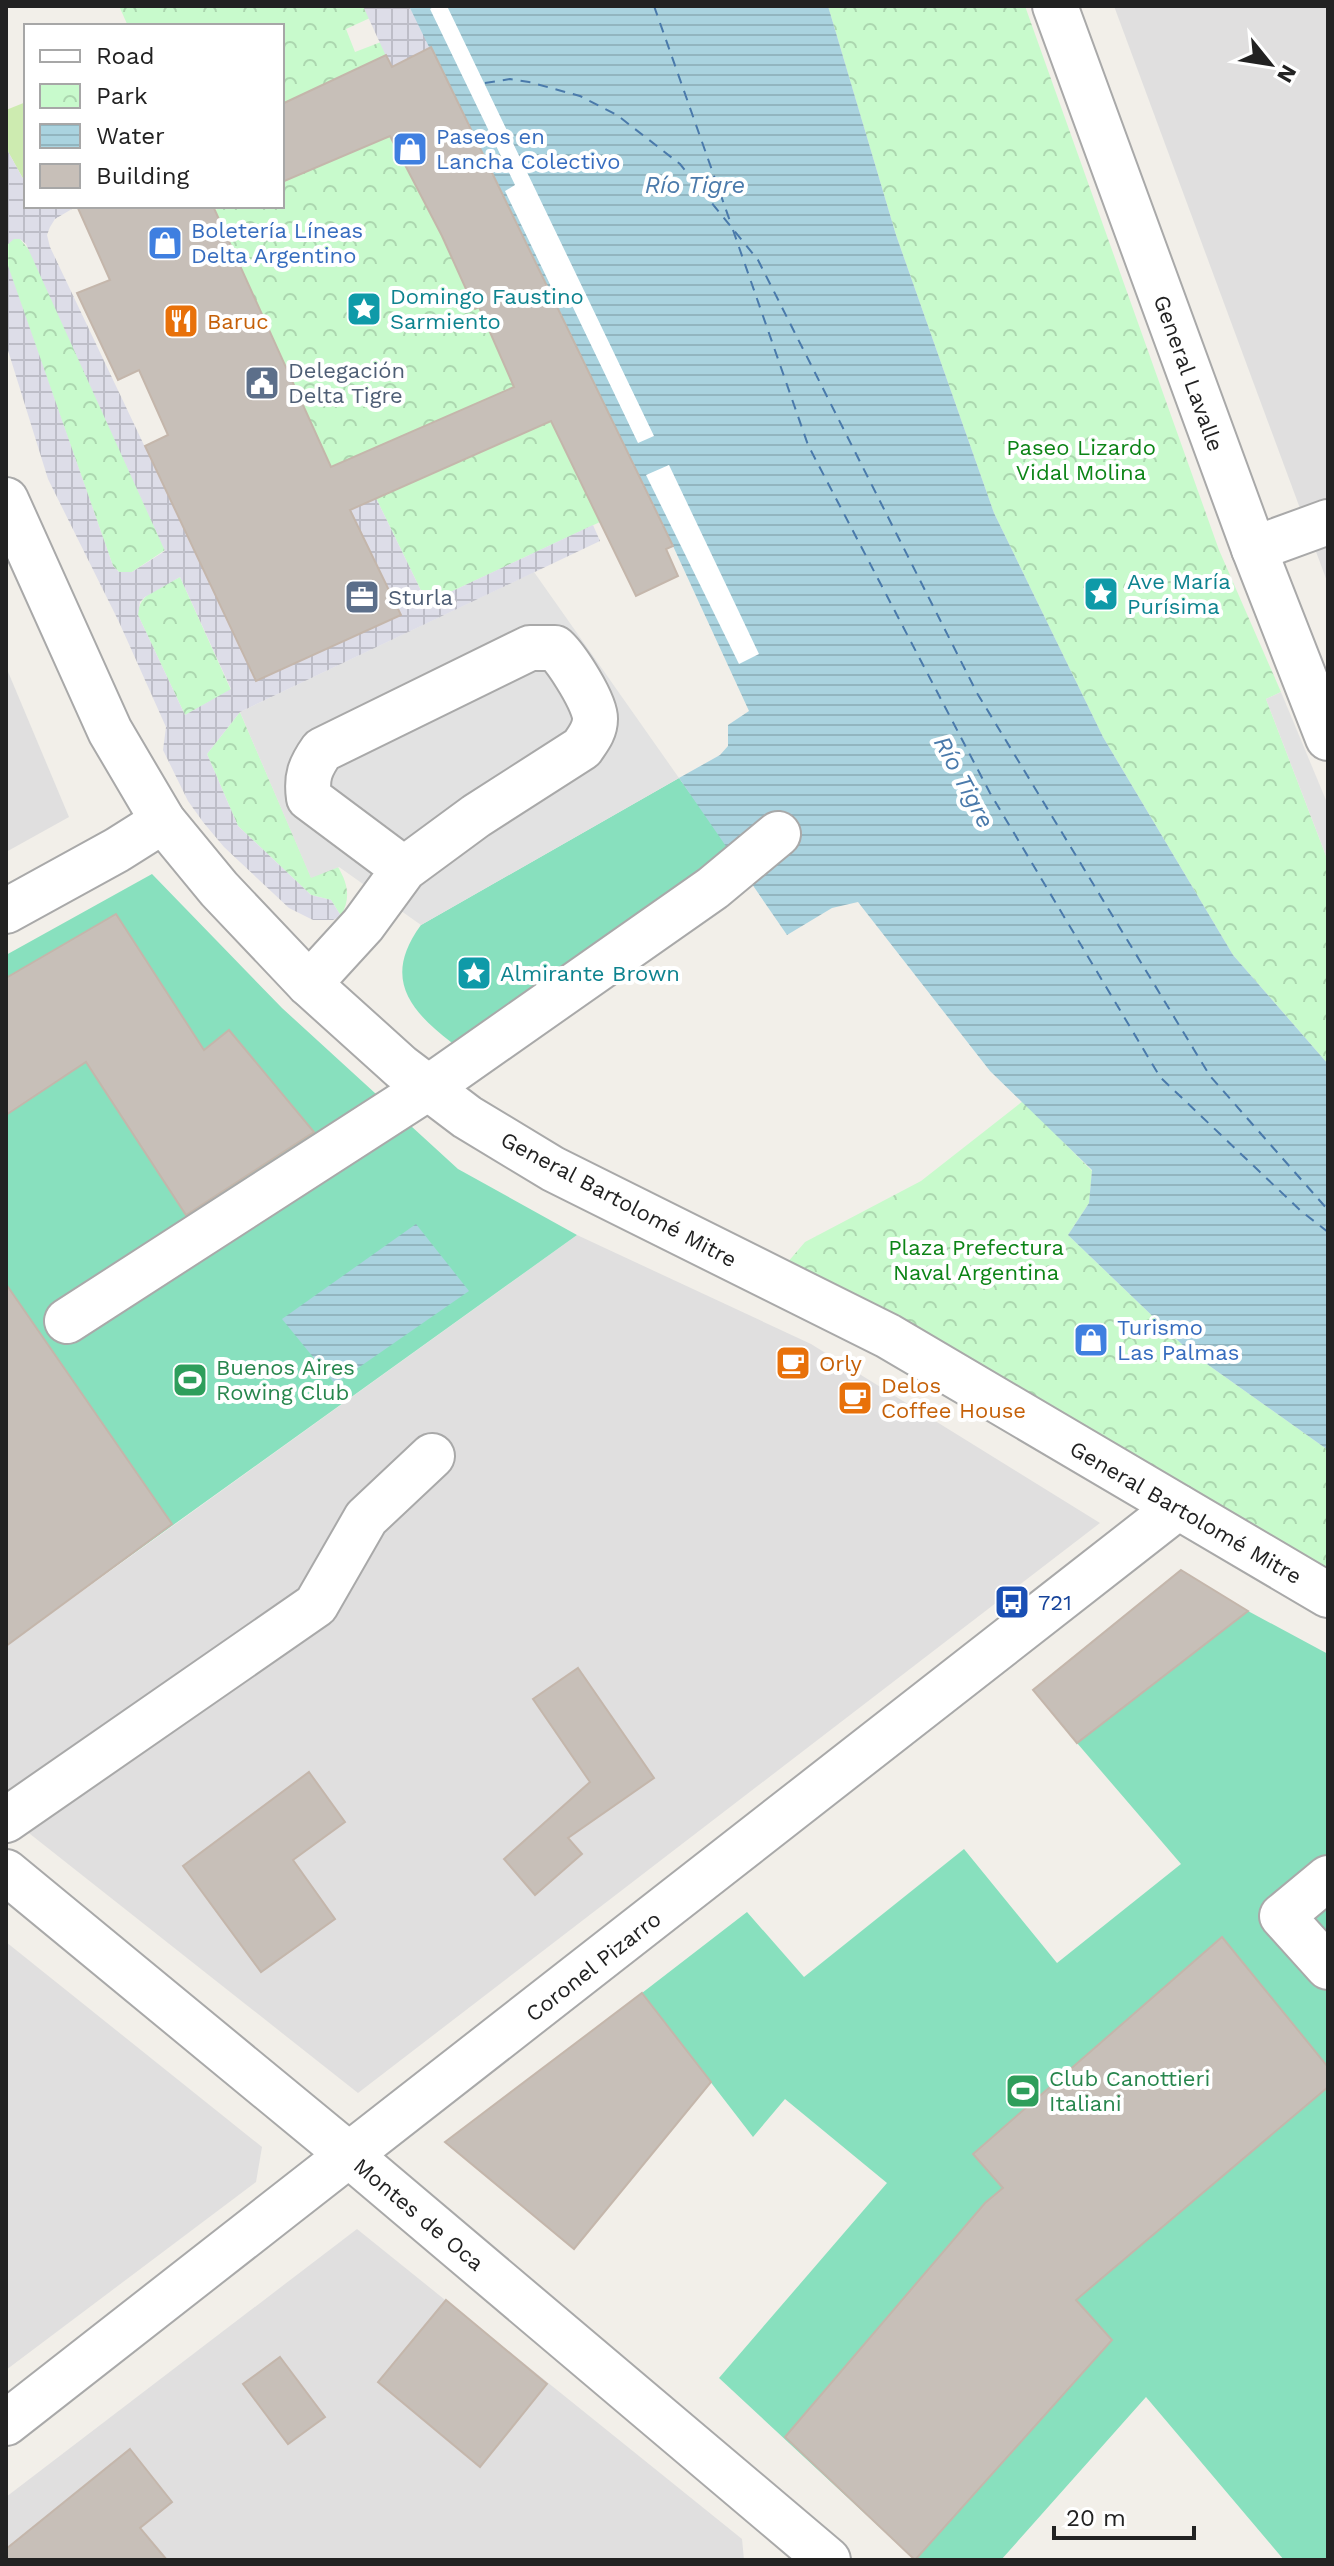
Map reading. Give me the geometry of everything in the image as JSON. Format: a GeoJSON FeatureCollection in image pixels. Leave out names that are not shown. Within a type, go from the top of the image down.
{"type":"FeatureCollection","features":[{"type":"Feature","properties":{"kind":"street","name":"General Lavalle"},"geometry":{"type":"LineString","coordinates":[[1055,6],[1254,549],[1328,738]]}},
{"type":"Feature","properties":{"kind":"street","name":"General Bartolomé Mitre"},"geometry":{"type":"LineString","coordinates":[[6,500],[110,731],[163,821],[219,889],[309,984],[401,1067],[467,1117],[553,1169],[888,1336],[1328,1595]]}},
{"type":"Feature","properties":{"kind":"street"},"geometry":{"type":"LineString","coordinates":[[1254,549],[1328,522]]}},
{"type":"Feature","properties":{"kind":"street"},"geometry":{"type":"LineString","coordinates":[[309,984],[363,925],[404,869],[476,816],[582,748],[592,733],[596,715],[568,660],[555,648],[530,648],[322,750],[310,767],[307,783],[309,798],[404,869]]}},
{"type":"Feature","properties":{"kind":"street"},"geometry":{"type":"LineString","coordinates":[[6,911],[163,821]]}},
{"type":"Feature","properties":{"kind":"street"},"geometry":{"type":"LineString","coordinates":[[67,1321],[428,1088],[713,888],[778,834]]}},
{"type":"Feature","properties":{"kind":"street"},"geometry":{"type":"LineString","coordinates":[[6,1820],[316,1605],[366,1518],[432,1456]]}},
{"type":"Feature","properties":{"kind":"street","name":"Coronel Pizarro"},"geometry":{"type":"LineString","coordinates":[[6,2423],[348,2154],[705,1880],[1178,1507]]}},
{"type":"Feature","properties":{"kind":"street","name":"Montes de Oca"},"geometry":{"type":"LineString","coordinates":[[6,1872],[348,2154],[810,2555]]}},
{"type":"Feature","properties":{"kind":"street"},"geometry":{"type":"LineString","coordinates":[[1328,1878],[1282,1916],[1328,1967]]}},
{"type":"Feature","properties":{"kind":"shaded area"},"geometry":{"type":"Polygon","coordinates":[[[363,6],[409,6],[431,47],[391,67],[363,6]]]}},
{"type":"Feature","properties":{"kind":"shaded area"},"geometry":{"type":"Polygon","coordinates":[[[1114,6],[1328,6],[1328,584],[1114,6]]]}},
{"type":"Feature","properties":{"kind":"shaded area"},"geometry":{"type":"Polygon","coordinates":[[[6,148],[24,180],[24,208],[74,208],[55,219],[50,227],[47,235],[50,247],[256,681],[390,620],[350,510],[376,498],[427,603],[593,525],[600,541],[240,712],[207,754],[238,826],[311,895],[331,900],[341,916],[333,920],[313,920],[289,908],[224,847],[188,801],[163,750],[166,727],[119,622],[48,479],[6,344],[6,260],[113,566],[119,572],[132,572],[165,551],[26,244],[14,239],[6,246],[6,148]],[[180,577],[145,597],[140,602],[138,615],[185,715],[231,689],[180,577]]]}},
{"type":"Feature","properties":{"kind":"shaded area"},"geometry":{"type":"Polygon","coordinates":[[[534,572],[679,778],[421,925],[339,867],[311,878],[240,712],[534,572]]]}},
{"type":"Feature","properties":{"kind":"shaded area"},"geometry":{"type":"Polygon","coordinates":[[[6,667],[69,817],[6,852],[6,667]]]}},
{"type":"Feature","properties":{"kind":"shaded area"},"geometry":{"type":"Polygon","coordinates":[[[1281,692],[1328,805],[1328,861],[1266,699],[1281,692]]]}},
{"type":"Feature","properties":{"kind":"shaded area"},"geometry":{"type":"Polygon","coordinates":[[[577,1235],[811,1344],[1100,1523],[358,2093],[6,1815],[6,1646],[577,1235]]]}},
{"type":"Feature","properties":{"kind":"shaded area"},"geometry":{"type":"Polygon","coordinates":[[[6,1942],[262,2147],[256,2182],[6,2370],[6,1942]]]}},
{"type":"Feature","properties":{"kind":"shaded area"},"geometry":{"type":"Polygon","coordinates":[[[357,2229],[742,2539],[744,2560],[6,2560],[6,2497],[357,2229]]]}},
{"type":"Feature","properties":{"kind":"green space"},"geometry":{"type":"Polygon","coordinates":[[[119,6],[363,6],[370,18],[346,29],[355,52],[381,42],[391,67],[284,103],[284,24],[127,24],[119,6]]]}},
{"type":"Feature","properties":{"kind":"green space","name":"Paseo Lizardo Vidal Molina"},"geometry":{"type":"Polygon","coordinates":[[[828,6],[1025,6],[1219,550],[1281,692],[1266,699],[1328,861],[1328,1064],[1233,955],[1103,737],[994,513],[896,235],[828,6]]]}},
{"type":"Feature","properties":{"kind":"green space"},"geometry":{"type":"Polygon","coordinates":[[[24,103],[24,180],[6,148],[6,110],[24,103]]]}},
{"type":"Feature","properties":{"kind":"green space"},"geometry":{"type":"Polygon","coordinates":[[[413,126],[535,378],[331,467],[215,210],[284,208],[284,181],[413,126]]]}},
{"type":"Feature","properties":{"kind":"green space"},"geometry":{"type":"Polygon","coordinates":[[[13,239],[20,239],[30,251],[165,550],[132,572],[119,572],[113,566],[6,262],[6,246],[13,239]]]}},
{"type":"Feature","properties":{"kind":"green space"},"geometry":{"type":"Polygon","coordinates":[[[551,421],[600,522],[427,603],[376,498],[551,421]]]}},
{"type":"Feature","properties":{"kind":"green space"},"geometry":{"type":"Polygon","coordinates":[[[180,577],[231,690],[185,715],[138,615],[139,607],[147,596],[180,577]]]}},
{"type":"Feature","properties":{"kind":"green space"},"geometry":{"type":"Polygon","coordinates":[[[240,712],[311,877],[338,867],[341,873],[347,897],[341,916],[331,900],[311,895],[238,826],[207,754],[240,712]]]}},
{"type":"Feature","properties":{"kind":"green space"},"geometry":{"type":"Polygon","coordinates":[[[679,778],[741,864],[484,1067],[429,1023],[405,990],[402,971],[407,949],[421,925],[679,778]]]}},
{"type":"Feature","properties":{"kind":"green space","name":"Buenos Aires Rowing Club"},"geometry":{"type":"Polygon","coordinates":[[[152,874],[282,1008],[458,1169],[577,1235],[6,1645],[6,955],[152,874]]]}},
{"type":"Feature","properties":{"kind":"green space","name":"Plaza Prefectura Naval Argentina"},"geometry":{"type":"Polygon","coordinates":[[[1023,1101],[1092,1171],[1089,1203],[1068,1235],[1190,1352],[1328,1450],[1328,1568],[787,1263],[805,1242],[921,1181],[1023,1101]]]}},
{"type":"Feature","properties":{"kind":"green space","name":"Club Canottieri Italiani"},"geometry":{"type":"Polygon","coordinates":[[[1248,1611],[1328,1654],[1328,2560],[1284,2560],[1146,2397],[1001,2560],[915,2560],[719,2378],[887,2183],[785,2099],[753,2137],[642,1993],[747,1912],[804,1977],[964,1849],[1057,1963],[1181,1864],[1077,1743],[1248,1611]]]}},
{"type":"Feature","properties":{"kind":"water","name":"Río Tigre"},"geometry":{"type":"Polygon","coordinates":[[[409,6],[828,6],[896,235],[994,513],[1103,737],[1233,955],[1328,1064],[1328,1450],[1190,1352],[1068,1235],[1089,1203],[1092,1170],[990,1071],[858,902],[832,908],[787,935],[679,778],[720,755],[728,746],[728,725],[749,711],[673,546],[409,6]]]}},
{"type":"Feature","properties":{"kind":"water"},"geometry":{"type":"Polygon","coordinates":[[[416,1224],[469,1291],[335,1384],[282,1319],[416,1224]]]}},
{"type":"Feature","properties":{"kind":"pier"},"geometry":{"type":"Polygon","coordinates":[[[447,6],[654,436],[638,443],[568,297],[558,301],[505,191],[515,185],[430,9],[447,6]]]}},
{"type":"Feature","properties":{"kind":"pier"},"geometry":{"type":"Polygon","coordinates":[[[669,465],[759,654],[739,664],[646,475],[669,465]]]}},
{"type":"Feature","properties":{"kind":"building"},"geometry":{"type":"Polygon","coordinates":[[[431,47],[673,546],[666,549],[678,576],[636,596],[551,421],[350,510],[401,615],[256,681],[145,446],[168,435],[139,370],[118,380],[77,293],[110,280],[78,208],[214,208],[331,467],[514,387],[479,307],[475,309],[442,236],[390,136],[284,181],[284,103],[386,55],[392,67],[431,47]]]}},
{"type":"Feature","properties":{"kind":"building"},"geometry":{"type":"Polygon","coordinates":[[[116,914],[204,1050],[229,1030],[314,1132],[186,1215],[86,1062],[6,1115],[6,978],[116,914]]]}},
{"type":"Feature","properties":{"kind":"building"},"geometry":{"type":"Polygon","coordinates":[[[6,1284],[172,1524],[6,1646],[6,1284]]]}},
{"type":"Feature","properties":{"kind":"building"},"geometry":{"type":"Polygon","coordinates":[[[1181,1570],[1248,1611],[1077,1743],[1033,1690],[1181,1570]]]}},
{"type":"Feature","properties":{"kind":"building"},"geometry":{"type":"Polygon","coordinates":[[[578,1668],[654,1778],[568,1838],[582,1854],[535,1895],[504,1859],[590,1782],[533,1699],[578,1668]]]}},
{"type":"Feature","properties":{"kind":"building"},"geometry":{"type":"Polygon","coordinates":[[[309,1772],[345,1822],[293,1860],[335,1919],[261,1972],[183,1866],[309,1772]]]}},
{"type":"Feature","properties":{"kind":"building"},"geometry":{"type":"Polygon","coordinates":[[[1222,1937],[1328,2067],[1328,2087],[1076,2300],[1112,2340],[915,2560],[785,2437],[985,2203],[1003,2188],[973,2154],[1222,1937]]]}},
{"type":"Feature","properties":{"kind":"building"},"geometry":{"type":"Polygon","coordinates":[[[642,1993],[711,2082],[574,2249],[445,2142],[642,1993]]]}},
{"type":"Feature","properties":{"kind":"building"},"geometry":{"type":"Polygon","coordinates":[[[446,2300],[547,2384],[480,2467],[378,2382],[446,2300]]]}},
{"type":"Feature","properties":{"kind":"building"},"geometry":{"type":"Polygon","coordinates":[[[280,2357],[325,2417],[288,2444],[243,2384],[280,2357]]]}},
{"type":"Feature","properties":{"kind":"building"},"geometry":{"type":"Polygon","coordinates":[[[130,2449],[172,2502],[140,2528],[167,2560],[6,2560],[6,2549],[130,2449]]]}},
{"type":"Feature","properties":{"kind":"ferry route"},"geometry":{"type":"LineString","coordinates":[[654,6],[731,224]]}},
{"type":"Feature","properties":{"kind":"ferry route"},"geometry":{"type":"LineString","coordinates":[[485,83],[510,79],[529,82],[580,96],[617,115],[680,164],[758,260],[977,693],[1210,1076],[1328,1210]]}},
{"type":"Feature","properties":{"kind":"ferry route"},"geometry":{"type":"LineString","coordinates":[[733,230],[808,445],[990,793],[1160,1077],[1301,1211],[1328,1232]]}},
{"type":"Feature","properties":{"kind":"place","name":"Paseos en Lancha Colectivo"},"geometry":{"type":"Point","coordinates":[410,149]}},
{"type":"Feature","properties":{"kind":"place","name":"Boletería Líneas Delta Argentino"},"geometry":{"type":"Point","coordinates":[165,243]}},
{"type":"Feature","properties":{"kind":"place","name":"Domingo Faustino Sarmiento"},"geometry":{"type":"Point","coordinates":[364,309]}},
{"type":"Feature","properties":{"kind":"place","name":"Baruc"},"geometry":{"type":"Point","coordinates":[181,321]}},
{"type":"Feature","properties":{"kind":"place","name":"Delegación Delta Tigre"},"geometry":{"type":"Point","coordinates":[262,383]}},
{"type":"Feature","properties":{"kind":"place","name":"Ave María Purísima"},"geometry":{"type":"Point","coordinates":[1101,594]}},
{"type":"Feature","properties":{"kind":"place","name":"Sturla"},"geometry":{"type":"Point","coordinates":[362,597]}},
{"type":"Feature","properties":{"kind":"place","name":"Almirante Brown"},"geometry":{"type":"Point","coordinates":[474,973]}},
{"type":"Feature","properties":{"kind":"place","name":"Turismo Las Palmas"},"geometry":{"type":"Point","coordinates":[1091,1340]}},
{"type":"Feature","properties":{"kind":"place","name":"Orly"},"geometry":{"type":"Point","coordinates":[793,1363]}},
{"type":"Feature","properties":{"kind":"place","name":"Buenos Aires Rowing Club"},"geometry":{"type":"Point","coordinates":[190,1380]}},
{"type":"Feature","properties":{"kind":"place","name":"Delos Coffee House"},"geometry":{"type":"Point","coordinates":[855,1398]}},
{"type":"Feature","properties":{"kind":"place","name":"721"},"geometry":{"type":"Point","coordinates":[1012,1602]}},
{"type":"Feature","properties":{"kind":"place","name":"Club Canottieri Italiani"},"geometry":{"type":"Point","coordinates":[1023,2091]}}]}
